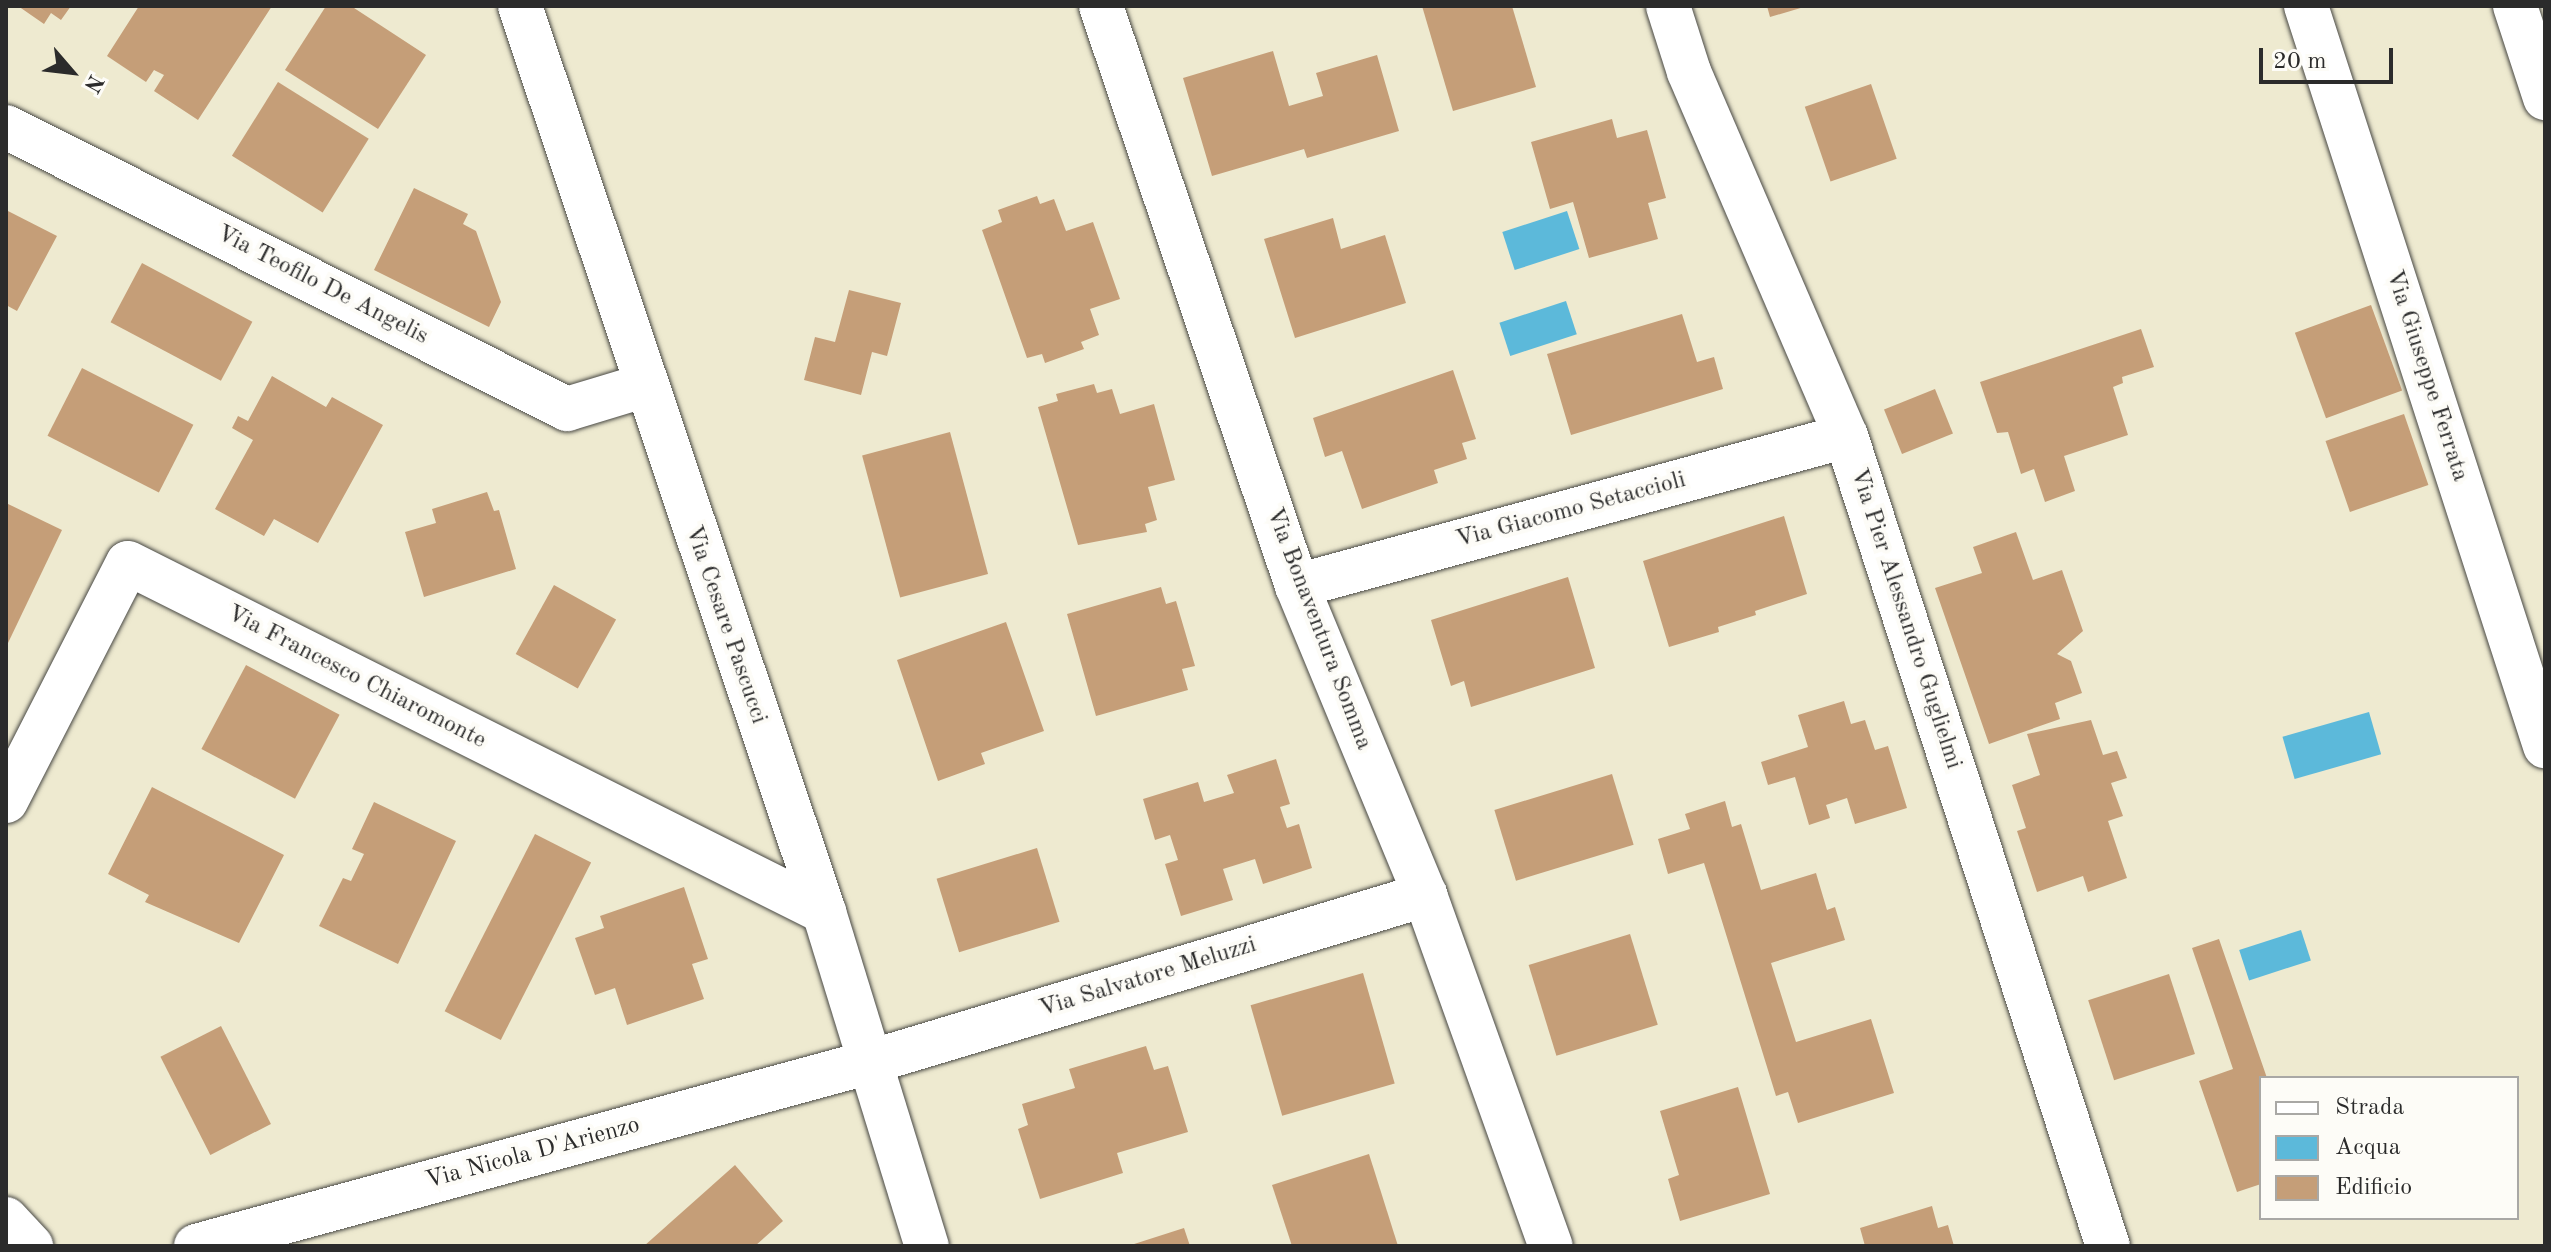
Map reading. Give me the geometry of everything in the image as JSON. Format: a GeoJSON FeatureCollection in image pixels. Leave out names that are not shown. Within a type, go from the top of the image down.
{"type":"FeatureCollection","features":[{"type":"Feature","properties":{"kind":"street","name":"Via Cesare Pascucci"},"geometry":{"type":"LineString","coordinates":[[520,6],[643,386],[824,912],[927,1246]]}},
{"type":"Feature","properties":{"kind":"street","name":"Via Bonaventura Somma"},"geometry":{"type":"LineString","coordinates":[[1101,6],[1297,586],[1425,895],[1551,1246]]}},
{"type":"Feature","properties":{"kind":"street","name":"Via Pier Alessandro Guglielmi"},"geometry":{"type":"LineString","coordinates":[[1668,6],[1689,72],[1846,436],[2108,1246]]}},
{"type":"Feature","properties":{"kind":"street","name":"Via Giuseppe Ferrata"},"geometry":{"type":"LineString","coordinates":[[2306,6],[2545,746]]}},
{"type":"Feature","properties":{"kind":"street"},"geometry":{"type":"LineString","coordinates":[[2515,6],[2545,98]]}},
{"type":"Feature","properties":{"kind":"street","name":"Via Teofilo De Angelis"},"geometry":{"type":"LineString","coordinates":[[6,127],[567,409],[643,386]]}},
{"type":"Feature","properties":{"kind":"street","name":"Via Giacomo Setaccioli"},"geometry":{"type":"LineString","coordinates":[[1297,586],[1846,436]]}},
{"type":"Feature","properties":{"kind":"street","name":"Via Francesco Chiaromonte"},"geometry":{"type":"LineString","coordinates":[[6,801],[128,563],[824,912]]}},
{"type":"Feature","properties":{"kind":"street","name":"Via Salvatore Meluzzi"},"geometry":{"type":"LineString","coordinates":[[870,1062],[1425,895]]}},
{"type":"Feature","properties":{"kind":"street","name":"Via Nicola D'Arienzo"},"geometry":{"type":"LineString","coordinates":[[196,1246],[870,1062]]}},
{"type":"Feature","properties":{"kind":"street"},"geometry":{"type":"LineString","coordinates":[[6,1219],[31,1246]]}},
{"type":"Feature","properties":{"kind":"water"},"geometry":{"type":"Polygon","coordinates":[[[1567,211],[1579,249],[1515,270],[1502,232],[1567,211]]]}},
{"type":"Feature","properties":{"kind":"water"},"geometry":{"type":"Polygon","coordinates":[[[1566,301],[1577,334],[1510,356],[1499,323],[1566,301]]]}},
{"type":"Feature","properties":{"kind":"water"},"geometry":{"type":"Polygon","coordinates":[[[2369,712],[2381,754],[2295,779],[2282,737],[2369,712]]]}},
{"type":"Feature","properties":{"kind":"water"},"geometry":{"type":"Polygon","coordinates":[[[2301,930],[2311,960],[2249,981],[2239,950],[2301,930]]]}},
{"type":"Feature","properties":{"kind":"building"},"geometry":{"type":"Polygon","coordinates":[[[18,6],[71,6],[61,20],[51,13],[44,24],[18,6]]]}},
{"type":"Feature","properties":{"kind":"building"},"geometry":{"type":"Polygon","coordinates":[[[139,6],[272,6],[198,120],[154,91],[164,75],[154,70],[146,82],[107,56],[139,6]]]}},
{"type":"Feature","properties":{"kind":"building"},"geometry":{"type":"Polygon","coordinates":[[[326,6],[351,6],[426,55],[378,129],[285,70],[326,6]]]}},
{"type":"Feature","properties":{"kind":"building"},"geometry":{"type":"Polygon","coordinates":[[[1422,6],[1512,6],[1536,87],[1453,111],[1422,6]]]}},
{"type":"Feature","properties":{"kind":"building"},"geometry":{"type":"Polygon","coordinates":[[[1767,6],[1803,6],[1804,7],[1770,17],[1767,6]]]}},
{"type":"Feature","properties":{"kind":"building"},"geometry":{"type":"Polygon","coordinates":[[[1273,51],[1289,106],[1323,96],[1316,73],[1377,55],[1399,131],[1307,158],[1304,149],[1212,176],[1183,78],[1273,51]]]}},
{"type":"Feature","properties":{"kind":"building"},"geometry":{"type":"Polygon","coordinates":[[[278,82],[369,139],[323,212],[232,156],[278,82]]]}},
{"type":"Feature","properties":{"kind":"building"},"geometry":{"type":"Polygon","coordinates":[[[1871,84],[1897,159],[1831,181],[1805,107],[1871,84]]]}},
{"type":"Feature","properties":{"kind":"building"},"geometry":{"type":"Polygon","coordinates":[[[1612,119],[1617,138],[1647,130],[1666,198],[1648,203],[1658,239],[1589,258],[1573,202],[1550,209],[1531,142],[1612,119]]]}},
{"type":"Feature","properties":{"kind":"building"},"geometry":{"type":"Polygon","coordinates":[[[414,188],[468,214],[463,224],[476,231],[501,302],[489,327],[374,270],[414,188]]]}},
{"type":"Feature","properties":{"kind":"building"},"geometry":{"type":"Polygon","coordinates":[[[1037,196],[1040,204],[1054,199],[1066,231],[1093,222],[1120,299],[1090,309],[1099,335],[1081,342],[1084,349],[1045,363],[1042,354],[1027,358],[982,230],[1002,222],[998,210],[1037,196]]]}},
{"type":"Feature","properties":{"kind":"building"},"geometry":{"type":"Polygon","coordinates":[[[6,210],[57,236],[17,311],[6,305],[6,210]]]}},
{"type":"Feature","properties":{"kind":"building"},"geometry":{"type":"Polygon","coordinates":[[[1333,218],[1341,249],[1385,235],[1406,303],[1295,338],[1264,239],[1333,218]]]}},
{"type":"Feature","properties":{"kind":"building"},"geometry":{"type":"Polygon","coordinates":[[[142,263],[252,322],[221,381],[111,322],[142,263]]]}},
{"type":"Feature","properties":{"kind":"building"},"geometry":{"type":"Polygon","coordinates":[[[849,290],[901,303],[887,356],[872,352],[861,395],[804,380],[815,337],[835,342],[849,290]]]}},
{"type":"Feature","properties":{"kind":"building"},"geometry":{"type":"Polygon","coordinates":[[[2371,305],[2402,391],[2326,418],[2295,333],[2371,305]]]}},
{"type":"Feature","properties":{"kind":"building"},"geometry":{"type":"Polygon","coordinates":[[[1682,314],[1697,362],[1714,357],[1723,389],[1571,435],[1547,354],[1682,314]]]}},
{"type":"Feature","properties":{"kind":"building"},"geometry":{"type":"Polygon","coordinates":[[[2141,329],[2154,367],[2122,377],[2123,383],[2113,387],[2128,435],[2064,456],[2075,491],[2045,502],[2034,469],[2021,474],[2008,432],[1997,433],[1980,382],[2141,329]]]}},
{"type":"Feature","properties":{"kind":"building"},"geometry":{"type":"Polygon","coordinates":[[[82,368],[193,425],[159,492],[47,436],[82,368]]]}},
{"type":"Feature","properties":{"kind":"building"},"geometry":{"type":"Polygon","coordinates":[[[1453,370],[1476,439],[1462,443],[1467,459],[1434,470],[1438,483],[1362,509],[1342,451],[1325,457],[1313,418],[1453,370]]]}},
{"type":"Feature","properties":{"kind":"building"},"geometry":{"type":"Polygon","coordinates":[[[272,376],[326,407],[332,397],[383,425],[318,543],[274,519],[264,536],[215,509],[253,440],[232,428],[238,416],[248,421],[272,376]]]}},
{"type":"Feature","properties":{"kind":"building"},"geometry":{"type":"Polygon","coordinates":[[[1094,384],[1097,393],[1112,389],[1120,414],[1154,404],[1175,480],[1148,487],[1157,520],[1145,524],[1147,532],[1078,545],[1038,407],[1058,401],[1056,394],[1094,384]]]}},
{"type":"Feature","properties":{"kind":"building"},"geometry":{"type":"Polygon","coordinates":[[[1935,389],[1953,434],[1902,454],[1884,410],[1935,389]]]}},
{"type":"Feature","properties":{"kind":"building"},"geometry":{"type":"Polygon","coordinates":[[[2404,414],[2428,485],[2350,512],[2326,441],[2404,414]]]}},
{"type":"Feature","properties":{"kind":"building"},"geometry":{"type":"Polygon","coordinates":[[[950,432],[988,574],[900,598],[862,456],[950,432]]]}},
{"type":"Feature","properties":{"kind":"building"},"geometry":{"type":"Polygon","coordinates":[[[487,492],[494,511],[499,510],[516,569],[424,597],[405,532],[436,523],[432,509],[487,492]]]}},
{"type":"Feature","properties":{"kind":"building"},"geometry":{"type":"Polygon","coordinates":[[[6,503],[62,530],[8,643],[6,641],[6,503]]]}},
{"type":"Feature","properties":{"kind":"building"},"geometry":{"type":"Polygon","coordinates":[[[1784,516],[1807,594],[1755,611],[1756,615],[1718,627],[1719,632],[1669,647],[1643,561],[1784,516]]]}},
{"type":"Feature","properties":{"kind":"building"},"geometry":{"type":"Polygon","coordinates":[[[2016,532],[2033,580],[2062,570],[2083,631],[2057,654],[2071,661],[2082,693],[2055,703],[2060,719],[1989,744],[1935,588],[1982,573],[1973,547],[2016,532]]]}},
{"type":"Feature","properties":{"kind":"building"},"geometry":{"type":"Polygon","coordinates":[[[1568,577],[1595,668],[1471,707],[1464,681],[1451,686],[1431,620],[1568,577]]]}},
{"type":"Feature","properties":{"kind":"building"},"geometry":{"type":"Polygon","coordinates":[[[554,585],[616,619],[578,689],[516,654],[554,585]]]}},
{"type":"Feature","properties":{"kind":"building"},"geometry":{"type":"Polygon","coordinates":[[[1161,587],[1166,604],[1176,601],[1195,666],[1182,669],[1188,690],[1096,716],[1067,614],[1161,587]]]}},
{"type":"Feature","properties":{"kind":"building"},"geometry":{"type":"Polygon","coordinates":[[[1006,622],[1044,731],[981,753],[985,764],[938,781],[897,660],[1006,622]]]}},
{"type":"Feature","properties":{"kind":"building"},"geometry":{"type":"Polygon","coordinates":[[[246,665],[340,715],[295,799],[201,749],[246,665]]]}},
{"type":"Feature","properties":{"kind":"building"},"geometry":{"type":"Polygon","coordinates":[[[1844,701],[1851,724],[1865,720],[1875,750],[1888,746],[1907,808],[1855,824],[1847,798],[1826,805],[1830,818],[1809,825],[1795,777],[1768,785],[1761,762],[1808,747],[1798,715],[1844,701]]]}},
{"type":"Feature","properties":{"kind":"building"},"geometry":{"type":"Polygon","coordinates":[[[2091,720],[2103,755],[2117,751],[2127,778],[2111,783],[2123,816],[2108,821],[2127,878],[2088,892],[2083,876],[2037,892],[2017,831],[2026,828],[2012,785],[2040,775],[2027,734],[2091,720]]]}},
{"type":"Feature","properties":{"kind":"building"},"geometry":{"type":"Polygon","coordinates":[[[1276,759],[1290,804],[1280,807],[1287,828],[1299,824],[1312,868],[1263,884],[1255,859],[1223,869],[1233,900],[1181,916],[1165,864],[1178,860],[1170,835],[1155,840],[1143,799],[1198,782],[1204,802],[1234,793],[1227,775],[1276,759]]]}},
{"type":"Feature","properties":{"kind":"building"},"geometry":{"type":"Polygon","coordinates":[[[1612,774],[1634,845],[1516,881],[1494,810],[1612,774]]]}},
{"type":"Feature","properties":{"kind":"building"},"geometry":{"type":"Polygon","coordinates":[[[152,787],[284,855],[239,943],[145,902],[149,895],[108,874],[152,787]]]}},
{"type":"Feature","properties":{"kind":"building"},"geometry":{"type":"Polygon","coordinates":[[[1725,801],[1732,827],[1741,824],[1761,890],[1816,873],[1827,910],[1835,907],[1845,940],[1771,963],[1796,1042],[1871,1019],[1894,1093],[1798,1123],[1788,1092],[1776,1096],[1704,863],[1668,874],[1658,839],[1690,829],[1685,814],[1725,801]]]}},
{"type":"Feature","properties":{"kind":"building"},"geometry":{"type":"Polygon","coordinates":[[[374,802],[456,841],[398,964],[319,926],[343,878],[351,881],[364,854],[352,849],[374,802]]]}},
{"type":"Feature","properties":{"kind":"building"},"geometry":{"type":"Polygon","coordinates":[[[535,834],[591,863],[501,1040],[445,1011],[535,834]]]}},
{"type":"Feature","properties":{"kind":"building"},"geometry":{"type":"Polygon","coordinates":[[[1037,848],[1060,922],[959,952],[937,879],[1037,848]]]}},
{"type":"Feature","properties":{"kind":"building"},"geometry":{"type":"Polygon","coordinates":[[[684,887],[708,959],[692,964],[704,999],[627,1025],[615,988],[595,995],[575,938],[604,928],[600,916],[684,887]]]}},
{"type":"Feature","properties":{"kind":"building"},"geometry":{"type":"Polygon","coordinates":[[[1630,934],[1658,1025],[1556,1056],[1529,965],[1630,934]]]}},
{"type":"Feature","properties":{"kind":"building"},"geometry":{"type":"Polygon","coordinates":[[[2219,939],[2266,1076],[2259,1076],[2259,1185],[2237,1192],[2199,1081],[2233,1069],[2192,948],[2219,939]]]}},
{"type":"Feature","properties":{"kind":"building"},"geometry":{"type":"Polygon","coordinates":[[[1363,973],[1395,1084],[1282,1116],[1251,1005],[1363,973]]]}},
{"type":"Feature","properties":{"kind":"building"},"geometry":{"type":"Polygon","coordinates":[[[2169,974],[2195,1054],[2114,1080],[2088,1000],[2169,974]]]}},
{"type":"Feature","properties":{"kind":"building"},"geometry":{"type":"Polygon","coordinates":[[[221,1026],[271,1124],[210,1155],[160,1057],[221,1026]]]}},
{"type":"Feature","properties":{"kind":"building"},"geometry":{"type":"Polygon","coordinates":[[[1146,1046],[1154,1070],[1168,1066],[1188,1132],[1117,1153],[1123,1173],[1040,1199],[1018,1129],[1028,1125],[1022,1104],[1075,1088],[1069,1069],[1146,1046]]]}},
{"type":"Feature","properties":{"kind":"building"},"geometry":{"type":"Polygon","coordinates":[[[1738,1087],[1770,1194],[1680,1221],[1668,1179],[1679,1175],[1660,1111],[1738,1087]]]}},
{"type":"Feature","properties":{"kind":"building"},"geometry":{"type":"Polygon","coordinates":[[[1369,1154],[1398,1246],[1292,1246],[1272,1185],[1369,1154]]]}},
{"type":"Feature","properties":{"kind":"building"},"geometry":{"type":"Polygon","coordinates":[[[735,1165],[783,1221],[755,1246],[644,1246],[735,1165]]]}},
{"type":"Feature","properties":{"kind":"building"},"geometry":{"type":"Polygon","coordinates":[[[1932,1206],[1938,1228],[1948,1225],[1954,1246],[1865,1246],[1860,1228],[1932,1206]]]}},
{"type":"Feature","properties":{"kind":"building"},"geometry":{"type":"Polygon","coordinates":[[[1184,1228],[1190,1246],[1131,1245],[1184,1228]]]}}]}
